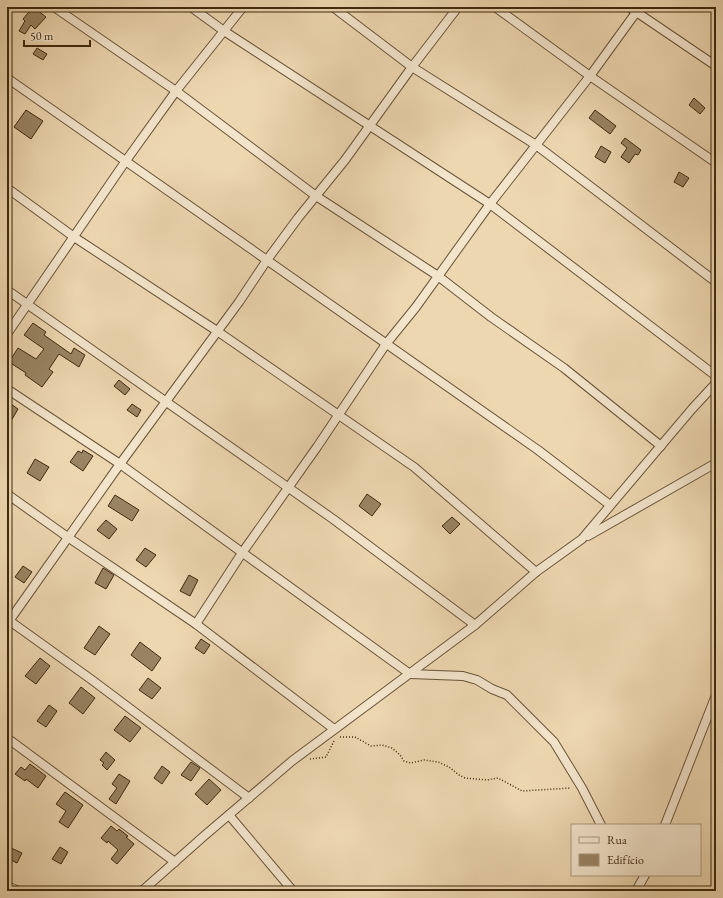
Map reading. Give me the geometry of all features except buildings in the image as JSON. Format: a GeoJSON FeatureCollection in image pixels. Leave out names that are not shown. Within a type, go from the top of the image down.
{"type":"FeatureCollection","features":[{"type":"Feature","properties":{"kind":"street"},"geometry":{"type":"LineString","coordinates":[[54,7],[176,91],[316,196],[438,276],[491,317],[564,368],[661,446]]}},
{"type":"Feature","properties":{"kind":"street"},"geometry":{"type":"LineString","coordinates":[[191,7],[224,31],[490,204],[716,376]]}},
{"type":"Feature","properties":{"kind":"street"},"geometry":{"type":"LineString","coordinates":[[7,334],[125,162],[176,91],[243,7]]}},
{"type":"Feature","properties":{"kind":"street"},"geometry":{"type":"LineString","coordinates":[[333,7],[412,67],[536,145],[716,282]]}},
{"type":"Feature","properties":{"kind":"street"},"geometry":{"type":"LineString","coordinates":[[249,798],[92,680],[8,622],[120,464],[239,302],[267,260],[345,160],[412,67],[458,7]]}},
{"type":"Feature","properties":{"kind":"street"},"geometry":{"type":"LineString","coordinates":[[495,7],[590,76],[716,163]]}},
{"type":"Feature","properties":{"kind":"street"},"geometry":{"type":"LineString","coordinates":[[629,7],[638,10],[716,66]]}},
{"type":"Feature","properties":{"kind":"street"},"geometry":{"type":"LineString","coordinates":[[196,624],[242,552],[339,415],[386,344],[416,307],[490,204],[590,76],[638,10]]}},
{"type":"Feature","properties":{"kind":"street"},"geometry":{"type":"LineString","coordinates":[[7,78],[538,450],[610,505]]}},
{"type":"Feature","properties":{"kind":"street"},"geometry":{"type":"LineString","coordinates":[[7,188],[74,237],[217,331],[414,467],[536,572]]}},
{"type":"Feature","properties":{"kind":"street"},"geometry":{"type":"LineString","coordinates":[[7,290],[350,532],[475,625]]}},
{"type":"Feature","properties":{"kind":"street"},"geometry":{"type":"LineString","coordinates":[[582,539],[716,382]]}},
{"type":"Feature","properties":{"kind":"street"},"geometry":{"type":"LineString","coordinates":[[7,389],[120,464],[410,674],[462,676],[477,680],[492,689],[507,695],[554,742],[582,788],[600,824]]}},
{"type":"Feature","properties":{"kind":"street"},"geometry":{"type":"LineString","coordinates":[[142,891],[292,761],[475,625],[536,572],[582,539],[716,463]]}},
{"type":"Feature","properties":{"kind":"street"},"geometry":{"type":"LineString","coordinates":[[7,494],[196,624],[334,729]]}},
{"type":"Feature","properties":{"kind":"street"},"geometry":{"type":"LineString","coordinates":[[665,824],[716,695]]}},
{"type":"Feature","properties":{"kind":"street"},"geometry":{"type":"LineString","coordinates":[[7,738],[175,862]]}},
{"type":"Feature","properties":{"kind":"street"},"geometry":{"type":"LineString","coordinates":[[229,815],[293,891]]}},
{"type":"Feature","properties":{"kind":"street"},"geometry":{"type":"LineString","coordinates":[[636,891],[643,876]]}},
{"type":"Feature","properties":{"kind":"street"},"geometry":{"type":"LineString","coordinates":[[7,886],[19,891]]}},
{"type":"Feature","properties":{"kind":"path"},"geometry":{"type":"LineString","coordinates":[[292,761],[326,757],[336,737],[355,737],[371,746],[382,744],[392,748],[404,761],[411,763],[424,760],[438,762],[449,767],[465,778],[487,780],[498,778],[522,790],[582,788]]}}]}
